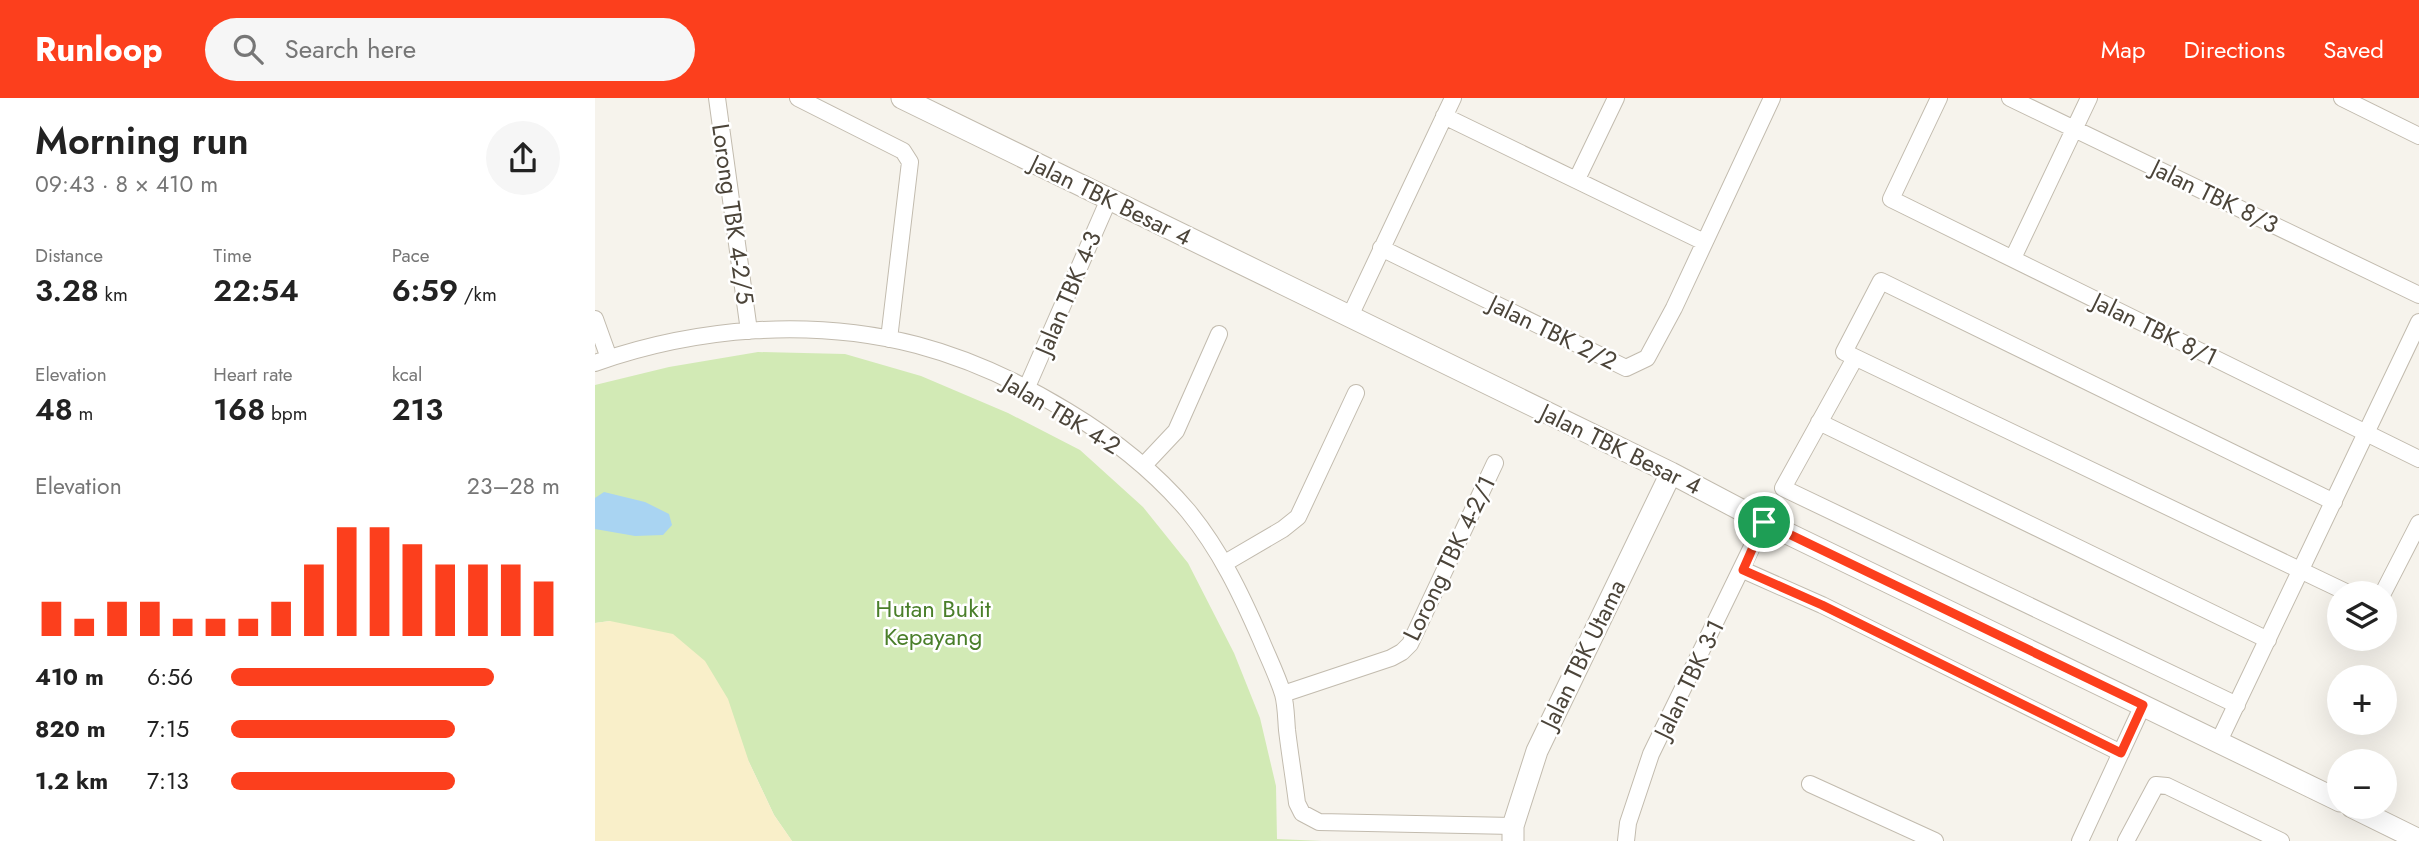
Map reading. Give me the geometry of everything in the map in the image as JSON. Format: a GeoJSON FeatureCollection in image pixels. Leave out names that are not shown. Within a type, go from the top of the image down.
{"type":"FeatureCollection","features":[{"type":"Feature","properties":{"kind":"street","name":"Lorong TBK 4-2/5"},"geometry":{"type":"LineString","coordinates":[[717,98],[749,331]]}},
{"type":"Feature","properties":{"kind":"street"},"geometry":{"type":"LineString","coordinates":[[798,98],[903,151],[910,162],[889,338]]}},
{"type":"Feature","properties":{"kind":"street","name":"Jalan TBK Besar 4"},"geometry":{"type":"LineString","coordinates":[[902,98],[1671,473],[1764,522],[2327,795]]}},
{"type":"Feature","properties":{"kind":"street"},"geometry":{"type":"LineString","coordinates":[[1350,316],[1453,98]]}},
{"type":"Feature","properties":{"kind":"street"},"geometry":{"type":"LineString","coordinates":[[1577,179],[1616,98]]}},
{"type":"Feature","properties":{"kind":"street"},"geometry":{"type":"LineString","coordinates":[[1444,116],[1704,242],[1772,98]]}},
{"type":"Feature","properties":{"kind":"street","name":"Jalan TBK 8/1"},"geometry":{"type":"LineString","coordinates":[[1939,98],[1891,199],[2419,459]]}},
{"type":"Feature","properties":{"kind":"street","name":"Jalan TBK 8/3"},"geometry":{"type":"LineString","coordinates":[[2010,98],[2419,295]]}},
{"type":"Feature","properties":{"kind":"street"},"geometry":{"type":"LineString","coordinates":[[2013,258],[2089,98]]}},
{"type":"Feature","properties":{"kind":"street"},"geometry":{"type":"LineString","coordinates":[[2341,98],[2419,136]]}},
{"type":"Feature","properties":{"kind":"street","name":"Jalan TBK 4-3"},"geometry":{"type":"LineString","coordinates":[[1027,387],[1109,199]]}},
{"type":"Feature","properties":{"kind":"street","name":"Jalan TBK 2/2"},"geometry":{"type":"LineString","coordinates":[[1381,248],[1626,368],[1647,358],[1704,242]]}},
{"type":"Feature","properties":{"kind":"street"},"geometry":{"type":"LineString","coordinates":[[2327,582],[1844,352],[1881,281],[2334,502]]}},
{"type":"Feature","properties":{"kind":"street"},"geometry":{"type":"LineString","coordinates":[[595,319],[602,361]]}},
{"type":"Feature","properties":{"kind":"street"},"geometry":{"type":"LineString","coordinates":[[2219,741],[2419,322]]}},
{"type":"Feature","properties":{"kind":"street","name":"Jalan TBK 4-2"},"geometry":{"type":"LineString","coordinates":[[602,361],[686,338],[749,331],[814,331],[889,338],[956,358],[1027,387],[1087,423],[1144,465],[1188,511],[1225,563],[1246,605],[1283,694],[1297,803],[1308,819],[1319,822],[1513,834]]}},
{"type":"Feature","properties":{"kind":"street"},"geometry":{"type":"LineString","coordinates":[[1144,465],[1175,431],[1219,334]]}},
{"type":"Feature","properties":{"kind":"street"},"geometry":{"type":"LineString","coordinates":[[1855,358],[1783,488],[2237,705]]}},
{"type":"Feature","properties":{"kind":"street"},"geometry":{"type":"LineString","coordinates":[[1225,563],[1283,529],[1298,517],[1356,393]]}},
{"type":"Feature","properties":{"kind":"street"},"geometry":{"type":"LineString","coordinates":[[1819,422],[2268,640]]}},
{"type":"Feature","properties":{"kind":"street","name":"Lorong TBK 4-2/1"},"geometry":{"type":"LineString","coordinates":[[1283,694],[1391,658],[1410,644],[1495,463]]}},
{"type":"Feature","properties":{"kind":"street","name":"Jalan TBK Utama"},"geometry":{"type":"LineString","coordinates":[[1513,834],[1537,751],[1671,473]]}},
{"type":"Feature","properties":{"kind":"street","name":"Jalan TBK 3-1"},"geometry":{"type":"LineString","coordinates":[[1626,841],[1628,823],[1651,754],[1743,570],[1764,522]]}},
{"type":"Feature","properties":{"kind":"street"},"geometry":{"type":"LineString","coordinates":[[2389,581],[2419,523]]}},
{"type":"Feature","properties":{"kind":"street"},"geometry":{"type":"LineString","coordinates":[[1743,570],[1834,611],[2121,753]]}},
{"type":"Feature","properties":{"kind":"street"},"geometry":{"type":"LineString","coordinates":[[2080,841],[2143,705]]}},
{"type":"Feature","properties":{"kind":"street"},"geometry":{"type":"LineString","coordinates":[[1810,784],[1935,841]]}},
{"type":"Feature","properties":{"kind":"street"},"geometry":{"type":"LineString","coordinates":[[2126,841],[2156,785],[2167,786],[2281,841]]}},
{"type":"Feature","properties":{"kind":"street"},"geometry":{"type":"LineString","coordinates":[[2376,819],[2419,840]]}},
{"type":"Feature","properties":{"kind":"green space","name":"Hutan Bukit Kepayang"},"geometry":{"type":"Polygon","coordinates":[[[758,352],[845,354],[921,376],[1008,413],[1080,450],[1143,507],[1188,563],[1234,653],[1260,718],[1276,786],[1277,839],[1322,841],[792,841],[774,815],[749,762],[610,621],[595,623],[595,385],[669,367],[758,352]]]}},
{"type":"Feature","properties":{"kind":"sand"},"geometry":{"type":"Polygon","coordinates":[[[610,621],[673,634],[705,661],[728,699],[749,762],[774,815],[792,841],[595,841],[595,623],[610,621]]]}},
{"type":"Feature","properties":{"kind":"water"},"geometry":{"type":"Polygon","coordinates":[[[604,492],[645,502],[669,514],[672,525],[663,535],[635,536],[595,529],[595,498],[604,492]]]}},
{"type":"Feature","properties":{"kind":"route"},"geometry":{"type":"LineString","coordinates":[[1764,522],[2143,705],[2121,753],[1822,605],[1743,570],[1764,522]]}}]}
